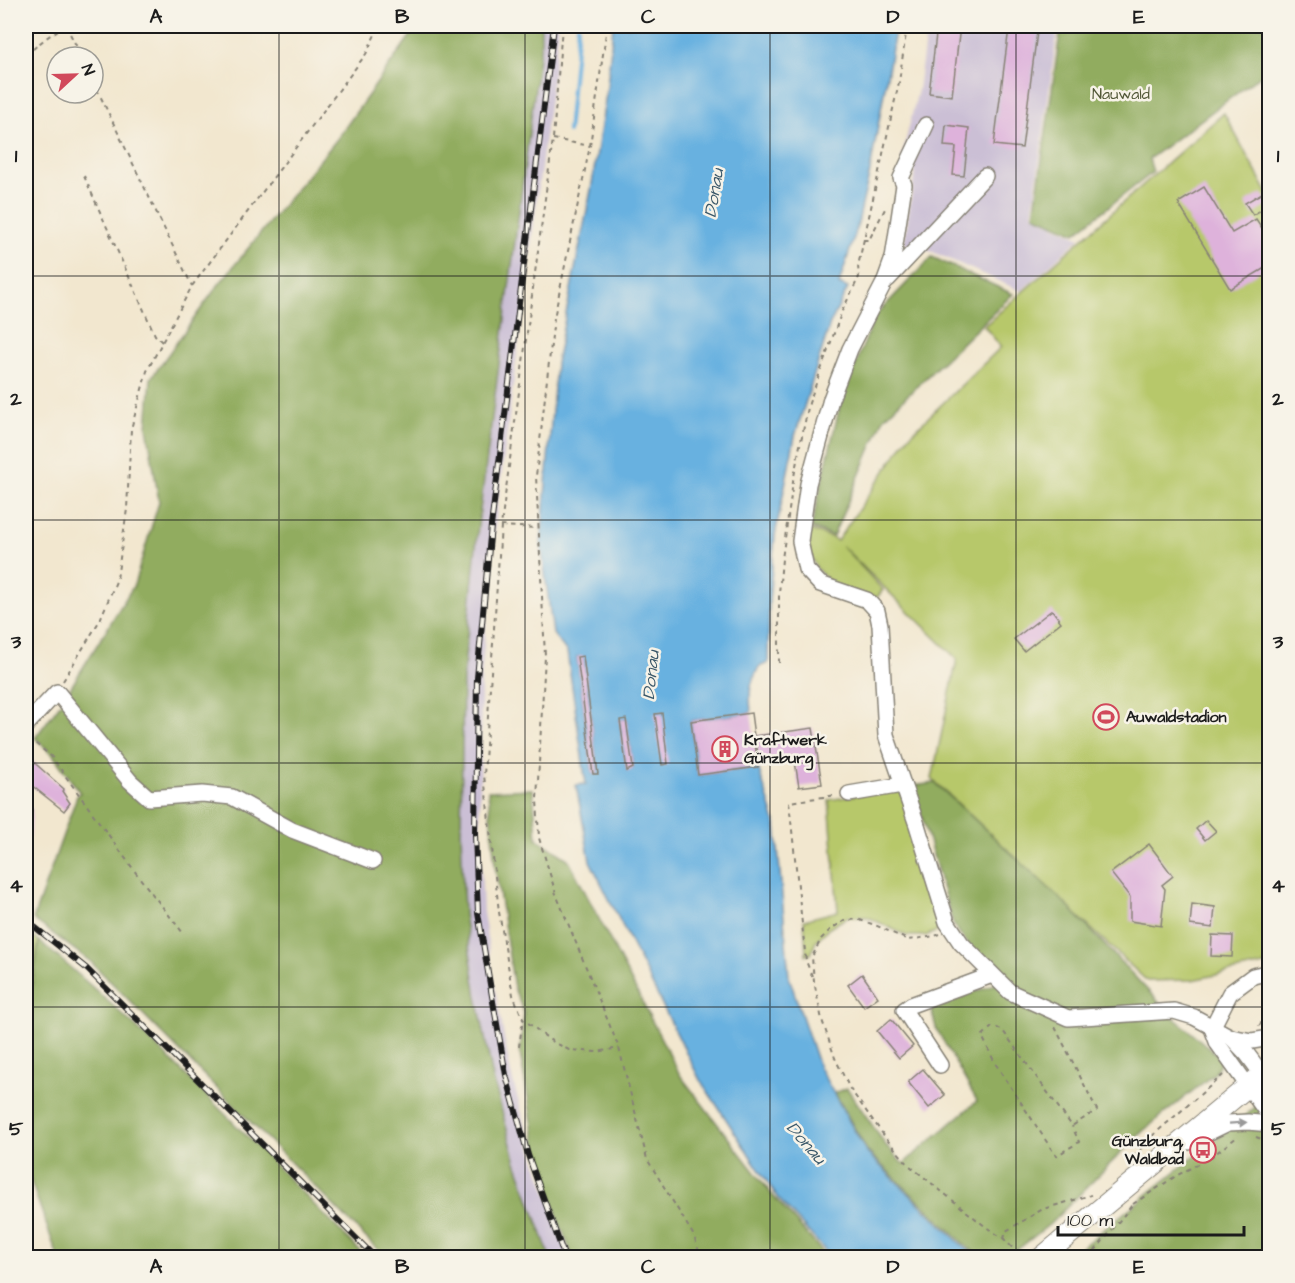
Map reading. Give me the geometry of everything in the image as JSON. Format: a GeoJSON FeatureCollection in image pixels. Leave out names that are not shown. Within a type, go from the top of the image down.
{"type":"FeatureCollection","features":[{"type":"Feature","properties":{"kind":"main road"},"geometry":{"type":"LineString","coordinates":[[1044,1255],[1262,1079]]}},
{"type":"Feature","properties":{"kind":"street"},"geometry":{"type":"LineString","coordinates":[[926,125],[901,178],[904,185],[893,258],[884,283],[850,349],[831,399],[808,484],[800,541],[806,569],[820,584],[867,600],[877,611],[880,625],[886,735],[947,922],[961,943],[992,975],[1010,992],[1068,1018],[1174,1011],[1194,1017],[1231,1037],[1252,1041],[1269,1038]]}},
{"type":"Feature","properties":{"kind":"street"},"geometry":{"type":"LineString","coordinates":[[884,283],[985,176]]}},
{"type":"Feature","properties":{"kind":"street"},"geometry":{"type":"LineString","coordinates":[[26,725],[57,692],[130,781],[149,798],[201,794],[232,797],[292,830],[373,861]]}},
{"type":"Feature","properties":{"kind":"street"},"geometry":{"type":"LineString","coordinates":[[849,794],[902,785]]}},
{"type":"Feature","properties":{"kind":"street"},"geometry":{"type":"LineString","coordinates":[[1262,1079],[1233,1066],[1218,1044],[1212,1028],[1230,993],[1252,976],[1269,972]]}},
{"type":"Feature","properties":{"kind":"street"},"geometry":{"type":"LineString","coordinates":[[940,1065],[904,1010],[910,1005],[992,975]]}},
{"type":"Feature","properties":{"kind":"street"},"geometry":{"type":"LineString","coordinates":[[1231,1037],[1246,1054],[1262,1079],[1269,1118]]}},
{"type":"Feature","properties":{"kind":"street"},"geometry":{"type":"LineString","coordinates":[[1170,1151],[1228,1123],[1269,1124]]}},
{"type":"Feature","properties":{"kind":"path"},"geometry":{"type":"LineString","coordinates":[[26,55],[65,26],[75,45]]}},
{"type":"Feature","properties":{"kind":"path"},"geometry":{"type":"LineString","coordinates":[[57,692],[100,620],[117,579],[127,509],[131,429],[147,370],[192,286],[366,54],[379,26]]}},
{"type":"Feature","properties":{"kind":"path"},"geometry":{"type":"LineString","coordinates":[[562,26],[553,139],[501,526],[484,775],[499,912],[513,995],[523,1019],[550,1040],[569,1050],[597,1052],[619,1048]]}},
{"type":"Feature","properties":{"kind":"path"},"geometry":{"type":"LineString","coordinates":[[607,26],[590,146],[554,318],[536,476],[545,656],[537,799],[539,838],[556,894],[619,1048],[647,1159],[694,1236],[701,1257]]}},
{"type":"Feature","properties":{"kind":"path"},"geometry":{"type":"LineString","coordinates":[[901,178],[869,240],[863,240],[899,82],[907,26]]}},
{"type":"Feature","properties":{"kind":"path"},"geometry":{"type":"LineString","coordinates":[[105,105],[192,286]]}},
{"type":"Feature","properties":{"kind":"path"},"geometry":{"type":"LineString","coordinates":[[553,139],[590,146]]}},
{"type":"Feature","properties":{"kind":"path"},"geometry":{"type":"LineString","coordinates":[[84,176],[155,335],[162,342]]}},
{"type":"Feature","properties":{"kind":"path"},"geometry":{"type":"LineString","coordinates":[[501,526],[537,528]]}},
{"type":"Feature","properties":{"kind":"path"},"geometry":{"type":"LineString","coordinates":[[779,663],[779,594],[783,558]]}},
{"type":"Feature","properties":{"kind":"path"},"geometry":{"type":"LineString","coordinates":[[26,738],[51,756],[183,933]]}},
{"type":"Feature","properties":{"kind":"path"},"geometry":{"type":"LineString","coordinates":[[814,981],[806,961],[789,802],[849,794]]}},
{"type":"Feature","properties":{"kind":"path"},"geometry":{"type":"LineString","coordinates":[[951,929],[935,936],[908,940],[857,919],[844,921],[831,929],[822,939],[812,957],[822,1020],[850,1089],[910,1166],[1004,1239],[1022,1257]]}},
{"type":"Feature","properties":{"kind":"path"},"geometry":{"type":"LineString","coordinates":[[1055,1012],[1054,1028],[1097,1110],[1072,1126]]}},
{"type":"Feature","properties":{"kind":"path"},"geometry":{"type":"LineString","coordinates":[[519,1047],[523,1019]]}},
{"type":"Feature","properties":{"kind":"path"},"geometry":{"type":"LineString","coordinates":[[993,1026],[1003,1031],[1072,1126],[1079,1142],[1056,1156],[995,1063],[982,1036],[993,1026]]}},
{"type":"Feature","properties":{"kind":"path"},"geometry":{"type":"LineString","coordinates":[[1123,1169],[1152,1136],[1233,1066]]}},
{"type":"Feature","properties":{"kind":"path"},"geometry":{"type":"LineString","coordinates":[[1089,1257],[1133,1204],[1211,1156],[1242,1133],[1248,1122]]}},
{"type":"Feature","properties":{"kind":"path"},"geometry":{"type":"LineString","coordinates":[[1004,1239],[1006,1231],[1042,1209],[1100,1192]]}},
{"type":"Feature","properties":{"kind":"shaded area"},"geometry":{"type":"Polygon","coordinates":[[[541,26],[558,26],[557,43],[495,526],[481,678],[480,833],[483,912],[511,1074],[533,1153],[570,1257],[550,1257],[515,1159],[493,1078],[464,914],[461,832],[463,678],[479,526],[541,42],[541,26]]]}},
{"type":"Feature","properties":{"kind":"shaded area"},"geometry":{"type":"Polygon","coordinates":[[[927,26],[1058,26],[1032,215],[1080,238],[1021,291],[933,252],[904,244],[915,171],[901,160],[918,90],[927,26]]]}},
{"type":"Feature","properties":{"kind":"green space"},"geometry":{"type":"Polygon","coordinates":[[[416,26],[541,26],[541,42],[478,526],[463,678],[461,832],[464,914],[493,1078],[515,1159],[550,1257],[385,1257],[91,962],[33,919],[80,793],[53,755],[35,738],[63,700],[134,585],[159,502],[147,427],[151,378],[216,288],[337,139],[416,26]]]}},
{"type":"Feature","properties":{"kind":"green space","name":"Nauwald"},"geometry":{"type":"Polygon","coordinates":[[[1061,26],[1269,26],[1269,69],[1149,159],[1153,172],[1075,233],[1034,215],[1061,26]]]}},
{"type":"Feature","properties":{"kind":"green space"},"geometry":{"type":"Polygon","coordinates":[[[1224,113],[1269,196],[1269,964],[1192,980],[1147,981],[932,779],[957,659],[842,546],[883,590],[874,601],[834,586],[817,569],[808,551],[807,529],[837,541],[909,436],[1001,347],[984,326],[1224,113]]]}},
{"type":"Feature","properties":{"kind":"green space"},"geometry":{"type":"Polygon","coordinates":[[[932,257],[1013,294],[884,418],[833,536],[811,528],[841,401],[875,316],[932,257]]]}},
{"type":"Feature","properties":{"kind":"green space"},"geometry":{"type":"Polygon","coordinates":[[[935,783],[1065,903],[1173,1017],[1222,1059],[1215,1073],[1143,1131],[1050,1224],[1008,1257],[984,1257],[968,1248],[868,1152],[835,1093],[847,1088],[885,1144],[903,1164],[977,1101],[936,1028],[931,1008],[996,984],[953,924],[913,786],[935,783]]]}},
{"type":"Feature","properties":{"kind":"green space"},"geometry":{"type":"Polygon","coordinates":[[[533,789],[537,839],[568,859],[680,1075],[773,1196],[827,1257],[573,1257],[559,1222],[536,1144],[520,1053],[524,1013],[514,988],[495,866],[488,791],[533,789]]]}},
{"type":"Feature","properties":{"kind":"green space"},"geometry":{"type":"Polygon","coordinates":[[[891,789],[902,793],[944,929],[925,936],[907,936],[868,917],[847,917],[828,929],[816,941],[811,954],[806,955],[804,920],[838,911],[829,800],[891,789]]]}},
{"type":"Feature","properties":{"kind":"green space"},"geometry":{"type":"Polygon","coordinates":[[[26,931],[39,941],[26,1023],[26,931]]]}},
{"type":"Feature","properties":{"kind":"green space"},"geometry":{"type":"Polygon","coordinates":[[[39,941],[166,1055],[366,1257],[58,1257],[26,1168],[26,1023],[39,941]]]}},
{"type":"Feature","properties":{"kind":"green space"},"geometry":{"type":"Polygon","coordinates":[[[1269,1096],[1269,1257],[1069,1258],[1072,1255],[1269,1096]]]}},
{"type":"Feature","properties":{"kind":"water","name":"Donau"},"geometry":{"type":"Polygon","coordinates":[[[613,26],[896,26],[870,171],[856,231],[839,284],[848,288],[830,324],[795,436],[775,535],[769,601],[768,663],[759,667],[752,684],[751,713],[691,721],[698,775],[758,767],[776,825],[789,977],[819,1067],[867,1153],[966,1249],[980,1257],[831,1257],[777,1197],[699,1078],[590,861],[576,785],[586,784],[567,652],[553,634],[541,544],[556,363],[591,190],[607,87],[613,26]],[[577,657],[593,774],[598,774],[583,657],[577,657]],[[626,719],[620,720],[627,770],[633,768],[626,719]]]}},
{"type":"Feature","properties":{"kind":"building"},"geometry":{"type":"Polygon","coordinates":[[[937,26],[960,26],[952,96],[929,93],[937,26]]]}},
{"type":"Feature","properties":{"kind":"building"},"geometry":{"type":"Polygon","coordinates":[[[1009,28],[1037,32],[1022,148],[994,145],[1009,28]]]}},
{"type":"Feature","properties":{"kind":"building"},"geometry":{"type":"Polygon","coordinates":[[[946,125],[969,128],[964,176],[953,175],[956,147],[944,146],[946,125]]]}},
{"type":"Feature","properties":{"kind":"building"},"geometry":{"type":"Polygon","coordinates":[[[1204,187],[1232,233],[1256,219],[1270,240],[1270,265],[1230,289],[1178,203],[1204,187]]]}},
{"type":"Feature","properties":{"kind":"building"},"geometry":{"type":"Polygon","coordinates":[[[1262,193],[1269,205],[1253,215],[1245,203],[1262,193]]]}},
{"type":"Feature","properties":{"kind":"building"},"geometry":{"type":"Polygon","coordinates":[[[1052,610],[1061,622],[1024,651],[1014,639],[1052,610]]]}},
{"type":"Feature","properties":{"kind":"building"},"geometry":{"type":"Polygon","coordinates":[[[583,656],[598,774],[593,774],[577,657],[583,656]]]}},
{"type":"Feature","properties":{"kind":"building"},"geometry":{"type":"Polygon","coordinates":[[[662,713],[668,764],[662,765],[655,714],[662,713]]]}},
{"type":"Feature","properties":{"kind":"building","name":"Kraftwerk Günzburg"},"geometry":{"type":"Polygon","coordinates":[[[751,713],[758,767],[698,775],[691,721],[751,713]]]}},
{"type":"Feature","properties":{"kind":"building"},"geometry":{"type":"Polygon","coordinates":[[[626,719],[633,768],[627,771],[620,720],[626,719]]]}},
{"type":"Feature","properties":{"kind":"building"},"geometry":{"type":"Polygon","coordinates":[[[813,728],[822,784],[799,787],[794,755],[759,760],[755,736],[813,728]]]}},
{"type":"Feature","properties":{"kind":"building"},"geometry":{"type":"Polygon","coordinates":[[[29,758],[64,789],[62,791],[70,803],[64,811],[26,781],[26,762],[29,758]]]}},
{"type":"Feature","properties":{"kind":"building"},"geometry":{"type":"Polygon","coordinates":[[[26,808],[32,809],[30,837],[26,837],[26,808]]]}},
{"type":"Feature","properties":{"kind":"building"},"geometry":{"type":"Polygon","coordinates":[[[1206,820],[1216,831],[1205,840],[1196,829],[1206,820]]]}},
{"type":"Feature","properties":{"kind":"building"},"geometry":{"type":"Polygon","coordinates":[[[1149,844],[1173,876],[1162,885],[1165,889],[1161,926],[1130,921],[1130,897],[1111,873],[1149,844]]]}},
{"type":"Feature","properties":{"kind":"building"},"geometry":{"type":"Polygon","coordinates":[[[1192,904],[1215,907],[1213,928],[1190,925],[1192,904]]]}},
{"type":"Feature","properties":{"kind":"building"},"geometry":{"type":"Polygon","coordinates":[[[1212,935],[1233,936],[1232,957],[1211,956],[1212,935]]]}},
{"type":"Feature","properties":{"kind":"building"},"geometry":{"type":"Polygon","coordinates":[[[862,974],[878,997],[864,1007],[848,985],[862,974]]]}},
{"type":"Feature","properties":{"kind":"building"},"geometry":{"type":"Polygon","coordinates":[[[891,1019],[913,1046],[899,1058],[877,1031],[891,1019]]]}},
{"type":"Feature","properties":{"kind":"building"},"geometry":{"type":"Polygon","coordinates":[[[923,1069],[945,1095],[929,1108],[908,1082],[923,1069]]]}},
{"type":"Feature","properties":{"kind":"waterway"},"geometry":{"type":"LineString","coordinates":[[568,132],[578,26]]}},
{"type":"Feature","properties":{"kind":"railway"},"geometry":{"type":"LineString","coordinates":[[554,26],[491,526],[477,678],[475,834],[478,913],[506,1075],[528,1155],[565,1258]]}},
{"type":"Feature","properties":{"kind":"railway"},"geometry":{"type":"LineString","coordinates":[[26,920],[86,968],[376,1258]]}},
{"type":"Feature","properties":{"kind":"place","name":"Auwaldstadion"},"geometry":{"type":"Point","coordinates":[1106,717]}},
{"type":"Feature","properties":{"kind":"place","name":"Kraftwerk Günzburg"},"geometry":{"type":"Point","coordinates":[725,749]}},
{"type":"Feature","properties":{"kind":"place","name":"Günzburg, Waldbad"},"geometry":{"type":"Point","coordinates":[1203,1150]}}]}
